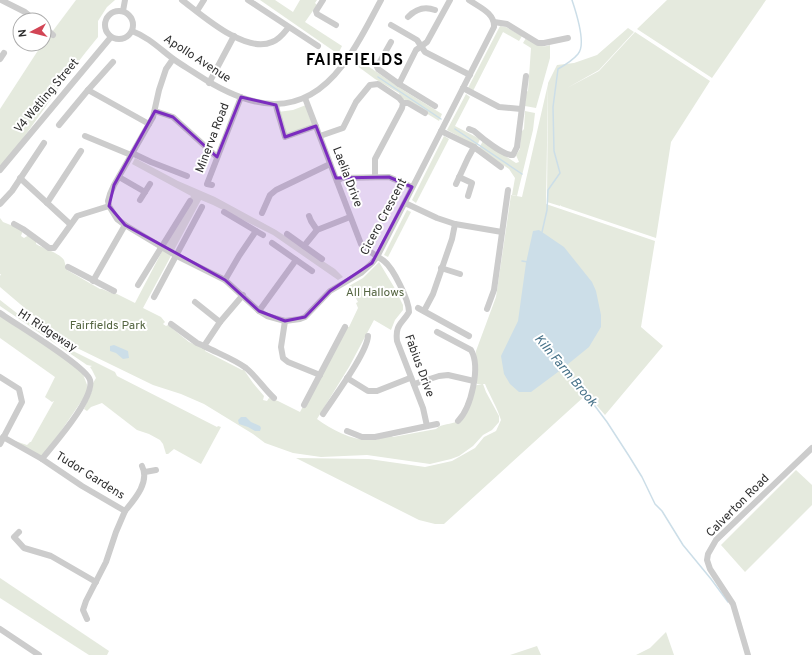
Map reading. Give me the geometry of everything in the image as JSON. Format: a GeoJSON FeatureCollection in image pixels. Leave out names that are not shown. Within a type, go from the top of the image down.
{"type":"FeatureCollection","features":[{"type":"Feature","properties":{"kind":"street"},"geometry":{"type":"LineString","coordinates":[[1,0],[25,12]]}},
{"type":"Feature","properties":{"kind":"street"},"geometry":{"type":"LineString","coordinates":[[123,11],[125,0]]}},
{"type":"Feature","properties":{"kind":"street"},"geometry":{"type":"LineString","coordinates":[[182,0],[234,36],[253,44],[263,44],[275,41],[288,28]]}},
{"type":"Feature","properties":{"kind":"street"},"geometry":{"type":"LineString","coordinates":[[197,11],[204,0]]}},
{"type":"Feature","properties":{"kind":"street"},"geometry":{"type":"LineString","coordinates":[[248,0],[288,28],[318,46]]}},
{"type":"Feature","properties":{"kind":"street"},"geometry":{"type":"LineString","coordinates":[[323,0],[316,11],[317,14],[336,25]]}},
{"type":"Feature","properties":{"kind":"street","name":"Apollo Avenue"},"geometry":{"type":"LineString","coordinates":[[132,31],[150,40],[173,59],[210,82],[241,97],[260,103],[276,105],[292,103],[305,98],[328,82],[343,65],[381,0]]}},
{"type":"Feature","properties":{"kind":"street"},"geometry":{"type":"LineString","coordinates":[[399,84],[416,50],[427,42],[439,12],[450,0]]}},
{"type":"Feature","properties":{"kind":"street"},"geometry":{"type":"LineString","coordinates":[[469,0],[490,14],[494,22],[507,24],[538,43],[568,38]]}},
{"type":"Feature","properties":{"kind":"street"},"geometry":{"type":"LineString","coordinates":[[408,17],[418,8],[426,8],[439,12]]}},
{"type":"Feature","properties":{"kind":"street"},"geometry":{"type":"LineString","coordinates":[[123,11],[131,16],[134,26],[126,38],[116,39],[111,37],[106,29],[106,19],[113,12],[123,11]]}},
{"type":"Feature","properties":{"kind":"street","name":"Cicero Crescent"},"geometry":{"type":"LineString","coordinates":[[109,206],[117,219],[125,225],[175,255],[225,280],[259,311],[267,316],[285,321],[300,320],[306,317],[330,292],[361,274],[377,257],[494,27],[494,22]]}},
{"type":"Feature","properties":{"kind":"street"},"geometry":{"type":"LineString","coordinates":[[391,25],[418,40],[425,52],[470,75]]}},
{"type":"Feature","properties":{"kind":"street"},"geometry":{"type":"LineString","coordinates":[[210,82],[234,36]]}},
{"type":"Feature","properties":{"kind":"street","name":"V4 Watling Street"},"geometry":{"type":"LineString","coordinates":[[0,170],[111,37]]}},
{"type":"Feature","properties":{"kind":"street"},"geometry":{"type":"LineString","coordinates":[[391,42],[377,67],[378,69],[435,106]]}},
{"type":"Feature","properties":{"kind":"street"},"geometry":{"type":"LineString","coordinates":[[0,59],[4,53]]}},
{"type":"Feature","properties":{"kind":"street"},"geometry":{"type":"LineString","coordinates":[[14,224],[24,229],[49,248],[54,248],[77,216],[109,206],[108,201],[110,194],[153,117],[159,90],[166,69],[173,59]]}},
{"type":"Feature","properties":{"kind":"street"},"geometry":{"type":"LineString","coordinates":[[59,125],[113,62]]}},
{"type":"Feature","properties":{"kind":"street"},"geometry":{"type":"LineString","coordinates":[[469,129],[503,152],[515,158],[518,146],[526,76]]}},
{"type":"Feature","properties":{"kind":"street"},"geometry":{"type":"LineString","coordinates":[[320,136],[343,128],[356,102],[370,85],[378,84],[399,98],[402,102],[402,108],[375,159],[375,177]]}},
{"type":"Feature","properties":{"kind":"street"},"geometry":{"type":"LineString","coordinates":[[463,88],[499,107],[521,110]]}},
{"type":"Feature","properties":{"kind":"street"},"geometry":{"type":"LineString","coordinates":[[88,90],[149,124]]}},
{"type":"Feature","properties":{"kind":"street","name":"Minerva Road"},"geometry":{"type":"LineString","coordinates":[[212,185],[207,184],[241,97]]}},
{"type":"Feature","properties":{"kind":"street","name":"Laelia Drive"},"geometry":{"type":"LineString","coordinates":[[305,98],[361,244],[365,249],[377,257]]}},
{"type":"Feature","properties":{"kind":"street"},"geometry":{"type":"LineString","coordinates":[[402,102],[408,103],[425,113]]}},
{"type":"Feature","properties":{"kind":"street"},"geometry":{"type":"LineString","coordinates":[[276,105],[276,110],[285,137],[316,126]]}},
{"type":"Feature","properties":{"kind":"street"},"geometry":{"type":"LineString","coordinates":[[155,111],[172,117],[218,157]]}},
{"type":"Feature","properties":{"kind":"street"},"geometry":{"type":"LineString","coordinates":[[441,131],[474,148],[501,167]]}},
{"type":"Feature","properties":{"kind":"street"},"geometry":{"type":"LineString","coordinates":[[85,136],[187,176]]}},
{"type":"Feature","properties":{"kind":"street"},"geometry":{"type":"LineString","coordinates":[[0,204],[12,191],[44,143]]}},
{"type":"Feature","properties":{"kind":"street"},"geometry":{"type":"LineString","coordinates":[[456,184],[474,148]]}},
{"type":"Feature","properties":{"kind":"street"},"geometry":{"type":"LineString","coordinates":[[47,203],[81,151]]}},
{"type":"Feature","properties":{"kind":"street"},"geometry":{"type":"LineString","coordinates":[[262,213],[270,195],[276,190],[323,166],[330,164]]}},
{"type":"Feature","properties":{"kind":"street"},"geometry":{"type":"LineString","coordinates":[[119,177],[145,192]]}},
{"type":"Feature","properties":{"kind":"street"},"geometry":{"type":"LineString","coordinates":[[337,180],[342,178],[389,177],[412,187]]}},
{"type":"Feature","properties":{"kind":"street"},"geometry":{"type":"LineString","coordinates":[[459,177],[472,183],[468,196]]}},
{"type":"Feature","properties":{"kind":"street"},"geometry":{"type":"LineString","coordinates":[[20,178],[70,224]]}},
{"type":"Feature","properties":{"kind":"street"},"geometry":{"type":"LineString","coordinates":[[140,200],[150,184]]}},
{"type":"Feature","properties":{"kind":"street"},"geometry":{"type":"LineString","coordinates":[[487,309],[494,290],[508,190]]}},
{"type":"Feature","properties":{"kind":"street"},"geometry":{"type":"LineString","coordinates":[[138,285],[190,201]]}},
{"type":"Feature","properties":{"kind":"street"},"geometry":{"type":"LineString","coordinates":[[405,203],[437,218],[455,224],[502,232]]}},
{"type":"Feature","properties":{"kind":"street"},"geometry":{"type":"LineString","coordinates":[[154,297],[202,206]]}},
{"type":"Feature","properties":{"kind":"street"},"geometry":{"type":"LineString","coordinates":[[224,212],[263,235]]}},
{"type":"Feature","properties":{"kind":"street"},"geometry":{"type":"LineString","coordinates":[[309,216],[317,230]]}},
{"type":"Feature","properties":{"kind":"street"},"geometry":{"type":"LineString","coordinates":[[304,246],[317,230],[350,216]]}},
{"type":"Feature","properties":{"kind":"street"},"geometry":{"type":"LineString","coordinates":[[424,311],[433,294],[452,239],[455,224]]}},
{"type":"Feature","properties":{"kind":"street"},"geometry":{"type":"LineString","coordinates":[[93,281],[125,225]]}},
{"type":"Feature","properties":{"kind":"street"},"geometry":{"type":"LineString","coordinates":[[225,280],[256,231]]}},
{"type":"Feature","properties":{"kind":"street"},"geometry":{"type":"LineString","coordinates":[[287,234],[322,259]]}},
{"type":"Feature","properties":{"kind":"street"},"geometry":{"type":"LineString","coordinates":[[272,243],[312,271]]}},
{"type":"Feature","properties":{"kind":"street","name":"Fabius Drive"},"geometry":{"type":"LineString","coordinates":[[377,257],[385,262],[409,307],[409,312],[398,326],[396,333],[397,341],[410,378],[414,384],[423,408],[427,426]]}},
{"type":"Feature","properties":{"kind":"street"},"geometry":{"type":"LineString","coordinates":[[259,311],[296,260]]}},
{"type":"Feature","properties":{"kind":"street"},"geometry":{"type":"LineString","coordinates":[[68,267],[114,291]]}},
{"type":"Feature","properties":{"kind":"street"},"geometry":{"type":"LineString","coordinates":[[441,268],[462,275]]}},
{"type":"Feature","properties":{"kind":"street"},"geometry":{"type":"LineString","coordinates":[[204,346],[220,322],[243,296]]}},
{"type":"Feature","properties":{"kind":"street"},"geometry":{"type":"LineString","coordinates":[[195,302],[220,322]]}},
{"type":"Feature","properties":{"kind":"street"},"geometry":{"type":"LineString","coordinates":[[418,308],[469,336]]}},
{"type":"Feature","properties":{"kind":"street","name":"H1 Ridgeway"},"geometry":{"type":"LineString","coordinates":[[0,313],[81,368],[90,380],[89,390]]}},
{"type":"Feature","properties":{"kind":"street"},"geometry":{"type":"LineString","coordinates":[[285,321],[281,348],[283,358],[288,362],[320,375]]}},
{"type":"Feature","properties":{"kind":"street"},"geometry":{"type":"LineString","coordinates":[[171,324],[197,343],[241,364],[274,398]]}},
{"type":"Feature","properties":{"kind":"street"},"geometry":{"type":"LineString","coordinates":[[304,405],[345,327]]}},
{"type":"Feature","properties":{"kind":"street"},"geometry":{"type":"LineString","coordinates":[[437,332],[471,350],[473,354],[476,369],[474,381],[464,415],[458,421]]}},
{"type":"Feature","properties":{"kind":"street"},"geometry":{"type":"LineString","coordinates":[[323,414],[347,378],[368,342],[368,336]]}},
{"type":"Feature","properties":{"kind":"street"},"geometry":{"type":"LineString","coordinates":[[414,384],[439,376],[448,375],[474,381]]}},
{"type":"Feature","properties":{"kind":"street"},"geometry":{"type":"LineString","coordinates":[[0,377],[19,389],[22,402],[0,444]]}},
{"type":"Feature","properties":{"kind":"street"},"geometry":{"type":"LineString","coordinates":[[347,378],[368,391],[377,391],[410,378]]}},
{"type":"Feature","properties":{"kind":"street","name":"Tudor Gardens"},"geometry":{"type":"LineString","coordinates":[[42,459],[81,409],[89,390]]}},
{"type":"Feature","properties":{"kind":"street"},"geometry":{"type":"LineString","coordinates":[[347,431],[362,437],[375,437],[437,424]]}},
{"type":"Feature","properties":{"kind":"street","name":"Tudor Gardens"},"geometry":{"type":"LineString","coordinates":[[3,437],[42,459],[82,486],[125,511]]}},
{"type":"Feature","properties":{"kind":"street","name":"Calverton Road"},"geometry":{"type":"LineString","coordinates":[[748,655],[733,604],[710,568],[707,560],[708,554],[716,540],[812,448]]}},
{"type":"Feature","properties":{"kind":"street","name":"Tudor Gardens"},"geometry":{"type":"LineString","coordinates":[[87,619],[83,610],[86,601],[106,562],[125,511],[144,481],[144,469],[156,470]]}},
{"type":"Feature","properties":{"kind":"street"},"geometry":{"type":"LineString","coordinates":[[19,532],[14,537],[24,548],[51,556],[96,582]]}},
{"type":"Feature","properties":{"kind":"street"},"geometry":{"type":"LineString","coordinates":[[0,629],[39,655]]}},
{"type":"Feature","properties":{"kind":"highlighted area"},"geometry":{"type":"Polygon","coordinates":[[[241,97],[276,105],[285,137],[316,126],[336,178],[389,177],[412,187],[372,263],[330,291],[305,317],[285,321],[259,311],[225,280],[125,225],[109,206],[114,185],[155,111],[173,117],[217,157],[241,97]]]}},
{"type":"Feature","properties":{"kind":"green space"},"geometry":{"type":"Polygon","coordinates":[[[76,0],[115,0],[107,7],[98,21],[98,37],[60,86],[0,170],[0,109],[37,52],[52,52],[52,32],[76,0]]]}},
{"type":"Feature","properties":{"kind":"green space"},"geometry":{"type":"Polygon","coordinates":[[[260,0],[275,0],[293,12],[300,0],[317,0],[315,3],[317,5],[305,22],[342,46],[338,54],[260,0]]]}},
{"type":"Feature","properties":{"kind":"green space"},"geometry":{"type":"Polygon","coordinates":[[[667,0],[766,0],[712,78],[637,29],[667,0]]]}},
{"type":"Feature","properties":{"kind":"green space"},"geometry":{"type":"Polygon","coordinates":[[[500,26],[506,27],[522,36],[519,41],[503,32],[473,91],[468,88],[500,26]]]}},
{"type":"Feature","properties":{"kind":"green space"},"geometry":{"type":"Polygon","coordinates":[[[628,28],[634,32],[599,70],[567,88],[599,71],[635,32],[710,81],[671,142],[656,238],[561,205],[547,202],[548,83],[557,65],[574,63],[597,55],[628,28]]]}},
{"type":"Feature","properties":{"kind":"green space"},"geometry":{"type":"Polygon","coordinates":[[[526,38],[541,46],[550,45],[550,58],[536,108],[525,106],[526,92],[528,91],[531,48],[523,43],[526,38]]]}},
{"type":"Feature","properties":{"kind":"green space"},"geometry":{"type":"Polygon","coordinates":[[[359,60],[442,114],[439,121],[400,97],[399,93],[375,79],[356,65],[359,60]]]}},
{"type":"Feature","properties":{"kind":"green space"},"geometry":{"type":"Polygon","coordinates":[[[548,84],[546,204],[655,241],[641,327],[663,346],[605,415],[587,394],[444,524],[435,524],[419,520],[296,458],[369,459],[425,467],[452,461],[475,448],[484,437],[496,431],[501,420],[485,384],[483,384],[486,392],[499,416],[499,422],[492,430],[483,435],[473,446],[459,456],[451,459],[430,464],[367,455],[321,457],[293,453],[265,443],[204,404],[181,394],[153,385],[77,348],[40,321],[0,287],[0,218],[3,222],[23,230],[21,236],[24,238],[29,235],[36,241],[36,244],[61,257],[64,260],[67,270],[100,289],[114,294],[115,293],[135,303],[191,196],[132,164],[135,158],[178,181],[215,197],[276,230],[335,269],[343,277],[338,280],[273,235],[201,200],[143,308],[161,317],[165,322],[163,324],[166,326],[168,325],[189,342],[244,370],[264,396],[263,400],[267,401],[269,398],[300,412],[345,327],[349,327],[358,308],[356,303],[358,302],[349,286],[363,278],[379,262],[403,305],[403,310],[395,320],[391,330],[374,320],[349,367],[317,419],[343,434],[365,440],[374,440],[390,435],[393,437],[436,429],[458,421],[473,386],[482,384],[477,384],[476,351],[496,297],[511,195],[522,197],[548,84]]]}},
{"type":"Feature","properties":{"kind":"green space"},"geometry":{"type":"Polygon","coordinates":[[[466,94],[470,97],[455,126],[480,139],[477,146],[447,130],[466,94]]]}},
{"type":"Feature","properties":{"kind":"green space"},"geometry":{"type":"Polygon","coordinates":[[[306,105],[315,126],[286,136],[278,112],[293,110],[306,105]]]}},
{"type":"Feature","properties":{"kind":"green space"},"geometry":{"type":"Polygon","coordinates":[[[525,111],[535,113],[533,130],[517,196],[512,195],[515,178],[509,169],[479,148],[483,141],[516,163],[519,162],[516,155],[520,149],[521,132],[524,129],[525,111]]]}},
{"type":"Feature","properties":{"kind":"green space"},"geometry":{"type":"Polygon","coordinates":[[[444,136],[449,139],[416,203],[412,200],[444,136]]]}},
{"type":"Feature","properties":{"kind":"green space"},"geometry":{"type":"Polygon","coordinates":[[[407,210],[411,212],[388,257],[384,255],[407,210]]]}},
{"type":"Feature","properties":{"kind":"green space"},"geometry":{"type":"Polygon","coordinates":[[[0,300],[59,346],[63,346],[115,372],[117,376],[217,427],[221,427],[201,464],[174,449],[166,454],[160,440],[137,430],[102,403],[91,407],[87,411],[84,409],[96,378],[90,367],[92,366],[87,365],[0,306],[0,300]]]}},
{"type":"Feature","properties":{"kind":"green space"},"geometry":{"type":"Polygon","coordinates":[[[0,313],[81,369],[89,390],[42,459],[3,437],[27,445],[31,442],[54,401],[52,402],[45,397],[55,377],[0,338],[0,313]]]}},
{"type":"Feature","properties":{"kind":"green space"},"geometry":{"type":"Polygon","coordinates":[[[796,470],[812,485],[812,505],[745,572],[721,545],[796,470]]]}},
{"type":"Feature","properties":{"kind":"green space"},"geometry":{"type":"Polygon","coordinates":[[[0,578],[109,651],[107,655],[89,655],[0,598],[0,578]]]}},
{"type":"Feature","properties":{"kind":"green space"},"geometry":{"type":"Polygon","coordinates":[[[666,632],[674,655],[636,655],[650,648],[666,632]]]}},
{"type":"Feature","properties":{"kind":"green space"},"geometry":{"type":"Polygon","coordinates":[[[537,646],[541,655],[510,655],[537,646]]]}},
{"type":"Feature","properties":{"kind":"water"},"geometry":{"type":"Polygon","coordinates":[[[539,230],[564,247],[592,282],[596,291],[601,315],[601,327],[589,347],[562,369],[531,392],[519,392],[510,384],[504,374],[501,356],[518,321],[526,263],[533,231],[539,230]]]}},
{"type":"Feature","properties":{"kind":"water"},"geometry":{"type":"Polygon","coordinates":[[[114,345],[128,351],[129,358],[123,359],[116,353],[110,351],[110,346],[114,345]]]}},
{"type":"Feature","properties":{"kind":"water"},"geometry":{"type":"Polygon","coordinates":[[[241,417],[246,417],[251,422],[260,426],[260,431],[255,431],[239,424],[238,420],[241,417]]]}},
{"type":"Feature","properties":{"kind":"waterway","name":"Kiln Farm Brook"},"geometry":{"type":"LineString","coordinates":[[542,232],[547,210],[548,190],[560,173],[554,151],[553,107],[558,69],[578,54],[581,43],[580,28],[572,0]]}},
{"type":"Feature","properties":{"kind":"waterway"},"geometry":{"type":"LineString","coordinates":[[378,77],[441,119]]}},
{"type":"Feature","properties":{"kind":"waterway"},"geometry":{"type":"LineString","coordinates":[[455,129],[522,174]]}},
{"type":"Feature","properties":{"kind":"waterway"},"geometry":{"type":"LineString","coordinates":[[522,261],[528,262]]}},
{"type":"Feature","properties":{"kind":"waterway","name":"Kiln Farm Brook"},"geometry":{"type":"LineString","coordinates":[[564,365],[607,422],[642,477],[655,504],[662,511],[683,545],[728,602]]}},
{"type":"Feature","properties":{"kind":"district","name":"FAIRFIELDS"},"geometry":{"type":"Point","coordinates":[355,61]}},
{"type":"Feature","properties":{"kind":"park label","name":"All Hallows"},"geometry":{"type":"Point","coordinates":[375,293]}},
{"type":"Feature","properties":{"kind":"park label","name":"Fairfields Park"},"geometry":{"type":"Point","coordinates":[108,326]}}]}
